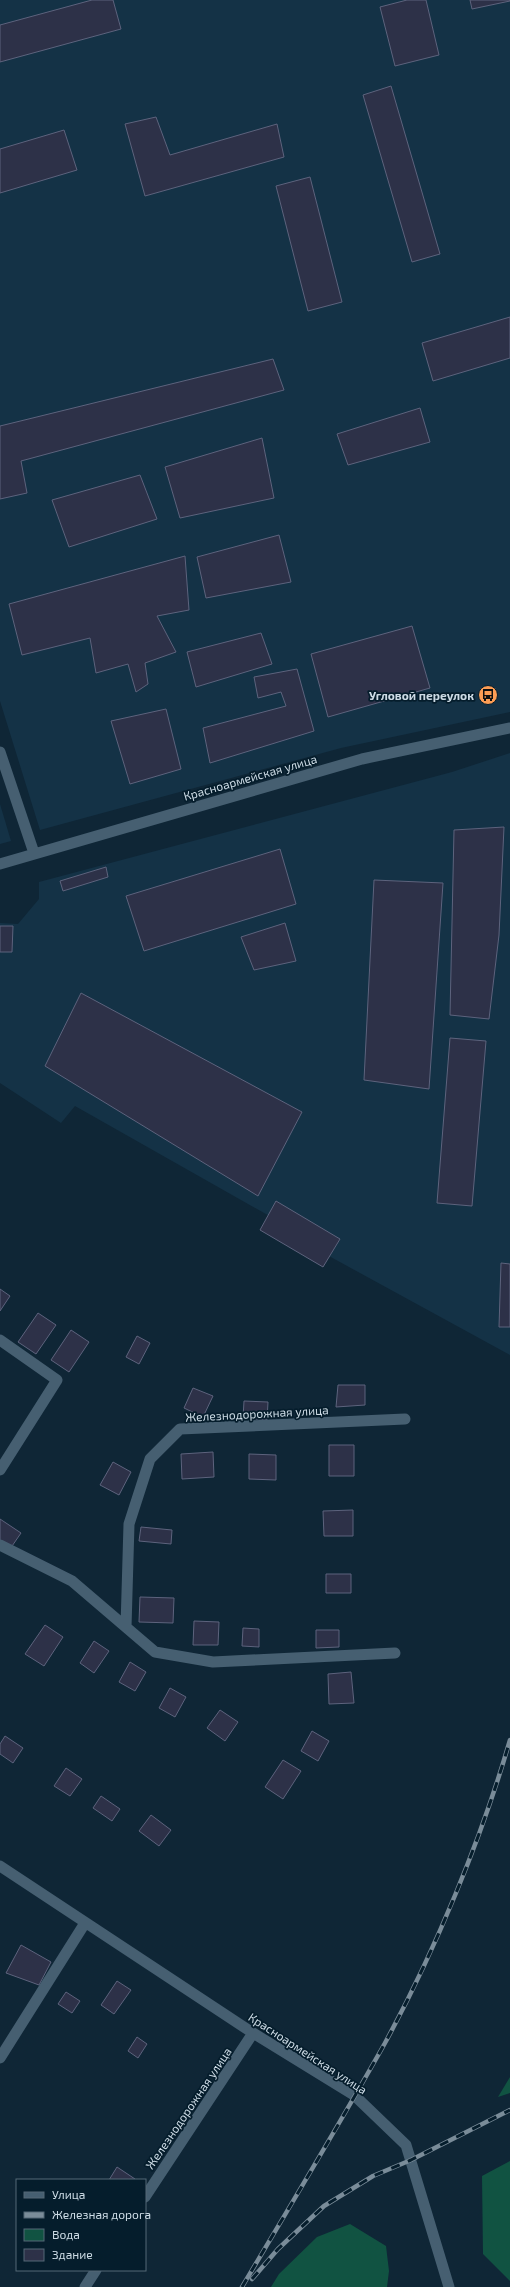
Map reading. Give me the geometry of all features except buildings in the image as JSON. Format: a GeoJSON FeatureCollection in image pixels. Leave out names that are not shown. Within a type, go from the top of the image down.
{"type":"FeatureCollection","features":[{"type":"Feature","properties":{"kind":"street","name":"Красноармейская улица"},"geometry":{"type":"LineString","coordinates":[[0,864],[362,759],[510,728]]}},
{"type":"Feature","properties":{"kind":"street"},"geometry":{"type":"LineString","coordinates":[[0,752],[34,853]]}},
{"type":"Feature","properties":{"kind":"street"},"geometry":{"type":"LineString","coordinates":[[0,1340],[58,1380],[0,1470]]}},
{"type":"Feature","properties":{"kind":"street","name":"Железнодорожная улица"},"geometry":{"type":"LineString","coordinates":[[126,1627],[129,1524],[150,1459],[180,1429],[405,1419]]}},
{"type":"Feature","properties":{"kind":"street"},"geometry":{"type":"LineString","coordinates":[[0,1545],[72,1580],[155,1652],[213,1662],[395,1653]]}},
{"type":"Feature","properties":{"kind":"street","name":"Красноармейская улица"},"geometry":{"type":"LineString","coordinates":[[0,1866],[253,2033],[354,2095],[406,2145],[449,2287]]}},
{"type":"Feature","properties":{"kind":"street"},"geometry":{"type":"LineString","coordinates":[[0,2058],[85,1923]]}},
{"type":"Feature","properties":{"kind":"street","name":"Железнодорожная улица"},"geometry":{"type":"LineString","coordinates":[[146,2194],[253,2033]]}},
{"type":"Feature","properties":{"kind":"street"},"geometry":{"type":"LineString","coordinates":[[85,2287],[95,2271]]}},
{"type":"Feature","properties":{"kind":"shaded area"},"geometry":{"type":"Polygon","coordinates":[[[0,0],[510,0],[510,712],[341,748],[40,830],[0,701],[0,0]]]}},
{"type":"Feature","properties":{"kind":"shaded area"},"geometry":{"type":"Polygon","coordinates":[[[510,753],[510,1355],[274,1226],[273,1218],[75,1106],[61,1123],[0,1083],[0,923],[18,924],[39,899],[39,882],[452,772],[510,753]]]}},
{"type":"Feature","properties":{"kind":"shaded area"},"geometry":{"type":"Polygon","coordinates":[[[0,804],[11,841],[0,844],[0,804]]]}},
{"type":"Feature","properties":{"kind":"water"},"geometry":{"type":"Polygon","coordinates":[[[510,2077],[510,2093],[498,2097],[510,2077]]]}},
{"type":"Feature","properties":{"kind":"water"},"geometry":{"type":"Polygon","coordinates":[[[510,2161],[510,2281],[483,2254],[482,2176],[510,2161]]]}},
{"type":"Feature","properties":{"kind":"water"},"geometry":{"type":"Polygon","coordinates":[[[350,2224],[386,2246],[389,2271],[387,2287],[271,2287],[279,2274],[317,2237],[350,2224]]]}},
{"type":"Feature","properties":{"kind":"railway"},"geometry":{"type":"LineString","coordinates":[[242,2287],[350,2104],[404,2008],[439,1933],[471,1856],[510,1740]]}},
{"type":"Feature","properties":{"kind":"railway"},"geometry":{"type":"LineString","coordinates":[[252,2279],[278,2249],[324,2206],[373,2176],[411,2160],[510,2110]]}},
{"type":"Feature","properties":{"kind":"place","name":"Угловой переулок"},"geometry":{"type":"Point","coordinates":[488,695]}}]}
